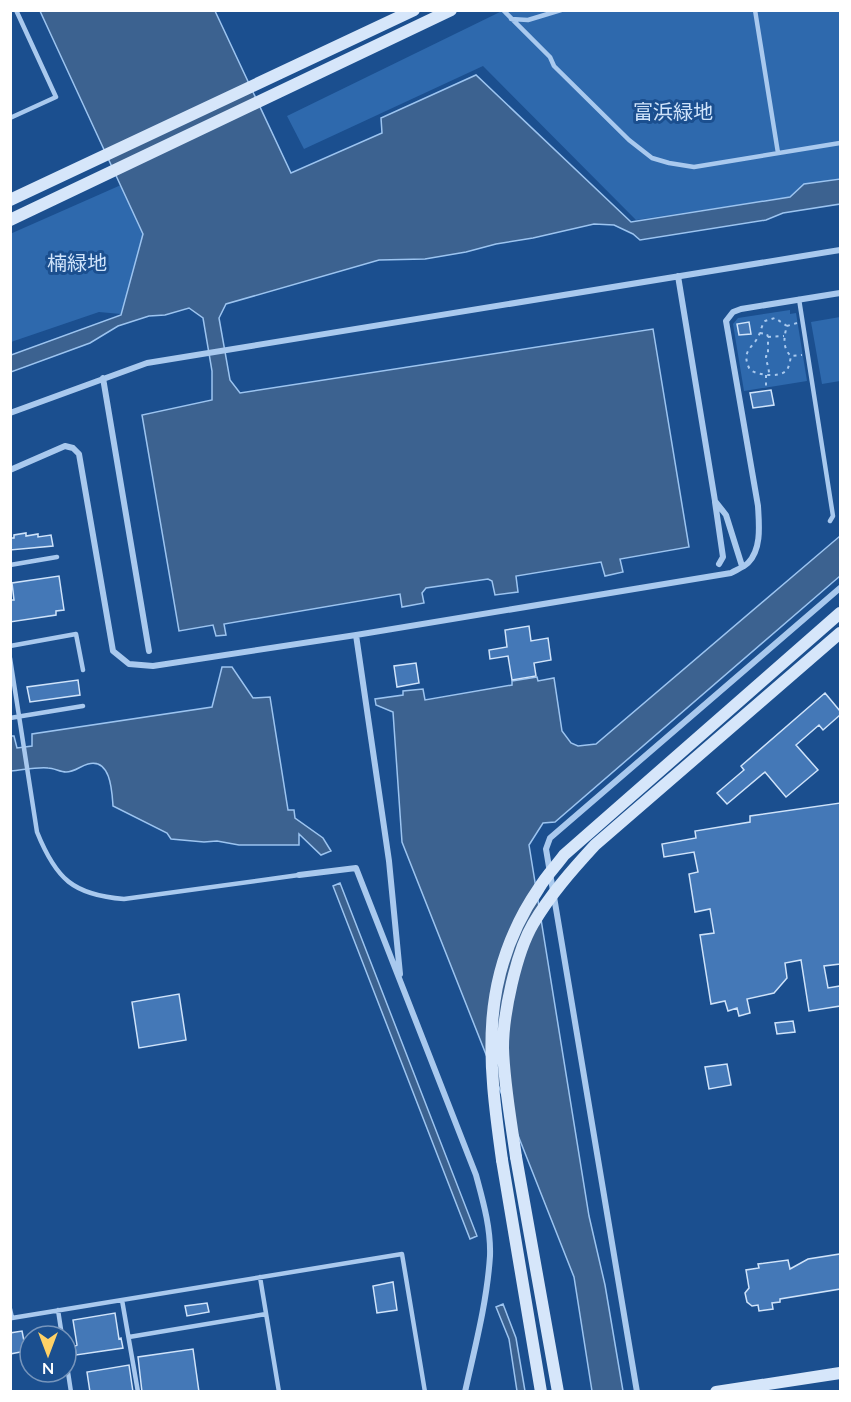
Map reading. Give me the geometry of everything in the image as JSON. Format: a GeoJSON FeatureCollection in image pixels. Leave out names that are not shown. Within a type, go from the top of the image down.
{"type":"FeatureCollection","features":[{"type":"Feature","properties":{"kind":"street"},"geometry":{"type":"LineString","coordinates":[[10,200],[414,10]]}},
{"type":"Feature","properties":{"kind":"street"},"geometry":{"type":"LineString","coordinates":[[10,220],[451,10]]}},
{"type":"Feature","properties":{"kind":"street"},"geometry":{"type":"LineString","coordinates":[[10,413],[147,363],[840,250]]}},
{"type":"Feature","properties":{"kind":"street"},"geometry":{"type":"LineString","coordinates":[[678,276],[723,557],[718,564]]}},
{"type":"Feature","properties":{"kind":"street"},"geometry":{"type":"LineString","coordinates":[[10,470],[65,446],[79,453],[113,651],[129,664],[153,666],[356,636],[731,573],[748,563],[756,550],[759,530],[758,506],[726,321],[733,312],[741,309],[840,293]]}},
{"type":"Feature","properties":{"kind":"street"},"geometry":{"type":"LineString","coordinates":[[103,378],[149,651]]}},
{"type":"Feature","properties":{"kind":"street"},"geometry":{"type":"LineString","coordinates":[[715,501],[726,516],[742,566]]}},
{"type":"Feature","properties":{"kind":"street"},"geometry":{"type":"LineString","coordinates":[[637,1392],[546,849],[547,843],[550,838],[840,588]]}},
{"type":"Feature","properties":{"kind":"street"},"geometry":{"type":"LineString","coordinates":[[541,1392],[492,1091],[490,1043],[494,1001],[504,958],[517,927],[538,888],[564,855],[840,614]]}},
{"type":"Feature","properties":{"kind":"street"},"geometry":{"type":"LineString","coordinates":[[558,1392],[506,1093],[503,1046],[510,990],[521,952],[533,925],[561,882],[595,845],[840,633]]}},
{"type":"Feature","properties":{"kind":"street"},"geometry":{"type":"LineString","coordinates":[[356,636],[389,861],[401,983]]}},
{"type":"Feature","properties":{"kind":"street"},"geometry":{"type":"LineString","coordinates":[[299,876],[356,868],[476,1175],[487,1213],[490,1254],[485,1301],[465,1392]]}},
{"type":"Feature","properties":{"kind":"street"},"geometry":{"type":"LineString","coordinates":[[716,1392],[840,1373]]}},
{"type":"Feature","properties":{"kind":"lane"},"geometry":{"type":"LineString","coordinates":[[10,118],[56,97],[16,10]]}},
{"type":"Feature","properties":{"kind":"lane"},"geometry":{"type":"LineString","coordinates":[[503,10],[550,57],[554,66],[629,140],[652,158],[694,166],[840,143]]}},
{"type":"Feature","properties":{"kind":"lane"},"geometry":{"type":"LineString","coordinates":[[511,19],[528,20],[561,10]]}},
{"type":"Feature","properties":{"kind":"lane"},"geometry":{"type":"LineString","coordinates":[[755,10],[778,153]]}},
{"type":"Feature","properties":{"kind":"lane"},"geometry":{"type":"LineString","coordinates":[[799,299],[833,516],[830,521]]}},
{"type":"Feature","properties":{"kind":"lane"},"geometry":{"type":"LineString","coordinates":[[10,565],[57,557]]}},
{"type":"Feature","properties":{"kind":"lane"},"geometry":{"type":"LineString","coordinates":[[10,646],[76,634],[83,670]]}},
{"type":"Feature","properties":{"kind":"lane"},"geometry":{"type":"LineString","coordinates":[[10,658],[37,832],[45,853],[56,870],[72,886],[98,897],[124,899],[299,876]]}},
{"type":"Feature","properties":{"kind":"lane"},"geometry":{"type":"LineString","coordinates":[[10,718],[83,706]]}},
{"type":"Feature","properties":{"kind":"lane"},"geometry":{"type":"LineString","coordinates":[[10,1308],[12,1318],[402,1254],[424,1392]]}},
{"type":"Feature","properties":{"kind":"lane"},"geometry":{"type":"LineString","coordinates":[[260,1277],[279,1392]]}},
{"type":"Feature","properties":{"kind":"lane"},"geometry":{"type":"LineString","coordinates":[[122,1300],[138,1392]]}},
{"type":"Feature","properties":{"kind":"lane"},"geometry":{"type":"LineString","coordinates":[[58,1310],[60,1324]]}},
{"type":"Feature","properties":{"kind":"lane"},"geometry":{"type":"LineString","coordinates":[[129,1337],[266,1314]]}},
{"type":"Feature","properties":{"kind":"path"},"geometry":{"type":"LineString","coordinates":[[787,326],[775,318],[765,321],[759,337],[751,345],[746,358],[750,370],[767,374],[783,373],[788,369],[791,356]]}},
{"type":"Feature","properties":{"kind":"path"},"geometry":{"type":"LineString","coordinates":[[787,326],[802,321]]}},
{"type":"Feature","properties":{"kind":"path"},"geometry":{"type":"LineString","coordinates":[[787,326],[784,336],[787,352],[791,356]]}},
{"type":"Feature","properties":{"kind":"path"},"geometry":{"type":"LineString","coordinates":[[760,333],[767,334],[768,337],[784,336]]}},
{"type":"Feature","properties":{"kind":"path"},"geometry":{"type":"LineString","coordinates":[[766,388],[769,366],[766,360],[768,337]]}},
{"type":"Feature","properties":{"kind":"path"},"geometry":{"type":"LineString","coordinates":[[791,356],[808,355]]}},
{"type":"Feature","properties":{"kind":"green space","name":"富浜緑地"},"geometry":{"type":"Polygon","coordinates":[[[502,11],[840,11],[840,179],[804,184],[790,197],[636,220],[483,66],[304,149],[287,116],[502,11]]]}},
{"type":"Feature","properties":{"kind":"green space","name":"楠緑地"},"geometry":{"type":"Polygon","coordinates":[[[121,185],[143,234],[121,314],[99,312],[11,342],[10,234],[121,185]]]}},
{"type":"Feature","properties":{"kind":"green space"},"geometry":{"type":"Polygon","coordinates":[[[790,310],[790,314],[796,313],[807,381],[744,391],[733,324],[738,318],[790,310]]]}},
{"type":"Feature","properties":{"kind":"green space"},"geometry":{"type":"Polygon","coordinates":[[[840,317],[840,381],[822,384],[811,322],[840,317]]]}},
{"type":"Feature","properties":{"kind":"shaded area"},"geometry":{"type":"Polygon","coordinates":[[[40,11],[215,11],[291,173],[382,133],[381,118],[476,75],[631,222],[790,197],[804,184],[840,179],[840,204],[783,213],[766,220],[640,240],[614,225],[594,224],[425,259],[379,260],[226,304],[219,318],[230,380],[240,393],[653,329],[689,547],[620,559],[623,572],[605,576],[601,562],[516,576],[518,592],[495,595],[492,581],[488,579],[426,588],[422,593],[424,603],[402,607],[400,594],[224,624],[226,635],[216,636],[213,625],[179,631],[142,415],[212,400],[212,371],[203,318],[189,308],[165,315],[149,316],[118,326],[90,343],[11,372],[11,355],[121,315],[143,234],[40,11]]]}},
{"type":"Feature","properties":{"kind":"shaded area"},"geometry":{"type":"Polygon","coordinates":[[[840,536],[840,576],[555,822],[543,823],[529,845],[589,1216],[605,1285],[623,1391],[592,1391],[574,1277],[402,842],[393,712],[376,705],[375,699],[403,695],[403,691],[423,689],[425,700],[512,685],[512,681],[537,677],[538,681],[554,678],[562,731],[571,743],[578,746],[596,744],[840,536]]]}},
{"type":"Feature","properties":{"kind":"shaded area"},"geometry":{"type":"Polygon","coordinates":[[[222,667],[232,667],[253,698],[270,697],[288,810],[294,810],[295,818],[323,838],[331,851],[321,855],[299,834],[299,845],[239,845],[217,841],[171,839],[167,833],[113,806],[109,778],[106,771],[96,764],[88,764],[69,772],[50,768],[11,771],[11,736],[14,736],[17,748],[32,746],[32,734],[212,707],[222,667]]]}},
{"type":"Feature","properties":{"kind":"shaded area"},"geometry":{"type":"Polygon","coordinates":[[[340,883],[477,1236],[470,1239],[333,886],[340,883]]]}},
{"type":"Feature","properties":{"kind":"shaded area"},"geometry":{"type":"Polygon","coordinates":[[[503,1304],[516,1338],[525,1391],[517,1391],[509,1339],[496,1307],[503,1304]]]}},
{"type":"Feature","properties":{"kind":"building"},"geometry":{"type":"Polygon","coordinates":[[[749,322],[751,334],[739,335],[737,324],[749,322]]]}},
{"type":"Feature","properties":{"kind":"building"},"geometry":{"type":"Polygon","coordinates":[[[771,390],[774,405],[753,408],[750,393],[771,390]]]}},
{"type":"Feature","properties":{"kind":"building"},"geometry":{"type":"Polygon","coordinates":[[[26,533],[26,536],[38,534],[38,537],[51,535],[53,546],[10,550],[10,538],[26,533]]]}},
{"type":"Feature","properties":{"kind":"building"},"geometry":{"type":"Polygon","coordinates":[[[59,576],[64,610],[56,611],[56,615],[10,622],[10,600],[14,600],[12,583],[59,576]]]}},
{"type":"Feature","properties":{"kind":"building"},"geometry":{"type":"Polygon","coordinates":[[[529,626],[531,641],[548,638],[551,660],[534,663],[536,676],[512,680],[508,656],[490,659],[489,650],[507,647],[505,630],[529,626]]]}},
{"type":"Feature","properties":{"kind":"building"},"geometry":{"type":"Polygon","coordinates":[[[416,663],[419,683],[397,687],[394,666],[416,663]]]}},
{"type":"Feature","properties":{"kind":"building"},"geometry":{"type":"Polygon","coordinates":[[[78,680],[80,695],[30,702],[27,687],[78,680]]]}},
{"type":"Feature","properties":{"kind":"building"},"geometry":{"type":"Polygon","coordinates":[[[825,693],[840,711],[840,715],[823,730],[819,725],[796,745],[818,770],[786,797],[765,772],[727,804],[717,793],[744,770],[741,766],[825,693]]]}},
{"type":"Feature","properties":{"kind":"building"},"geometry":{"type":"Polygon","coordinates":[[[840,803],[840,964],[824,966],[828,988],[840,986],[840,1006],[809,1011],[801,960],[785,963],[787,978],[774,993],[747,999],[750,1013],[739,1016],[737,1008],[728,1011],[725,1001],[711,1004],[700,935],[714,933],[710,909],[695,912],[689,874],[698,872],[694,852],[664,857],[662,844],[696,838],[695,831],[750,822],[750,816],[840,803]]]}},
{"type":"Feature","properties":{"kind":"building"},"geometry":{"type":"Polygon","coordinates":[[[179,994],[186,1040],[139,1048],[132,1002],[179,994]]]}},
{"type":"Feature","properties":{"kind":"building"},"geometry":{"type":"Polygon","coordinates":[[[793,1021],[795,1032],[777,1034],[775,1023],[793,1021]]]}},
{"type":"Feature","properties":{"kind":"building"},"geometry":{"type":"Polygon","coordinates":[[[727,1064],[731,1085],[709,1089],[705,1067],[727,1064]]]}},
{"type":"Feature","properties":{"kind":"building"},"geometry":{"type":"Polygon","coordinates":[[[840,1254],[840,1289],[780,1299],[780,1302],[772,1303],[773,1309],[759,1311],[758,1305],[752,1306],[747,1302],[745,1293],[749,1288],[746,1270],[759,1268],[758,1264],[788,1260],[790,1269],[808,1259],[840,1254]]]}},
{"type":"Feature","properties":{"kind":"building"},"geometry":{"type":"Polygon","coordinates":[[[393,1282],[397,1310],[377,1313],[373,1286],[393,1282]]]}},
{"type":"Feature","properties":{"kind":"building"},"geometry":{"type":"Polygon","coordinates":[[[207,1303],[209,1312],[187,1316],[185,1306],[207,1303]]]}},
{"type":"Feature","properties":{"kind":"building"},"geometry":{"type":"Polygon","coordinates":[[[115,1313],[119,1339],[121,1338],[123,1348],[78,1355],[78,1324],[74,1324],[73,1320],[115,1313]]]}},
{"type":"Feature","properties":{"kind":"building"},"geometry":{"type":"Polygon","coordinates":[[[18,1332],[18,1352],[10,1354],[10,1333],[18,1332]]]}},
{"type":"Feature","properties":{"kind":"building"},"geometry":{"type":"Polygon","coordinates":[[[193,1349],[199,1392],[142,1392],[138,1357],[193,1349]]]}},
{"type":"Feature","properties":{"kind":"building"},"geometry":{"type":"Polygon","coordinates":[[[129,1365],[133,1392],[90,1392],[87,1372],[129,1365]]]}}]}
